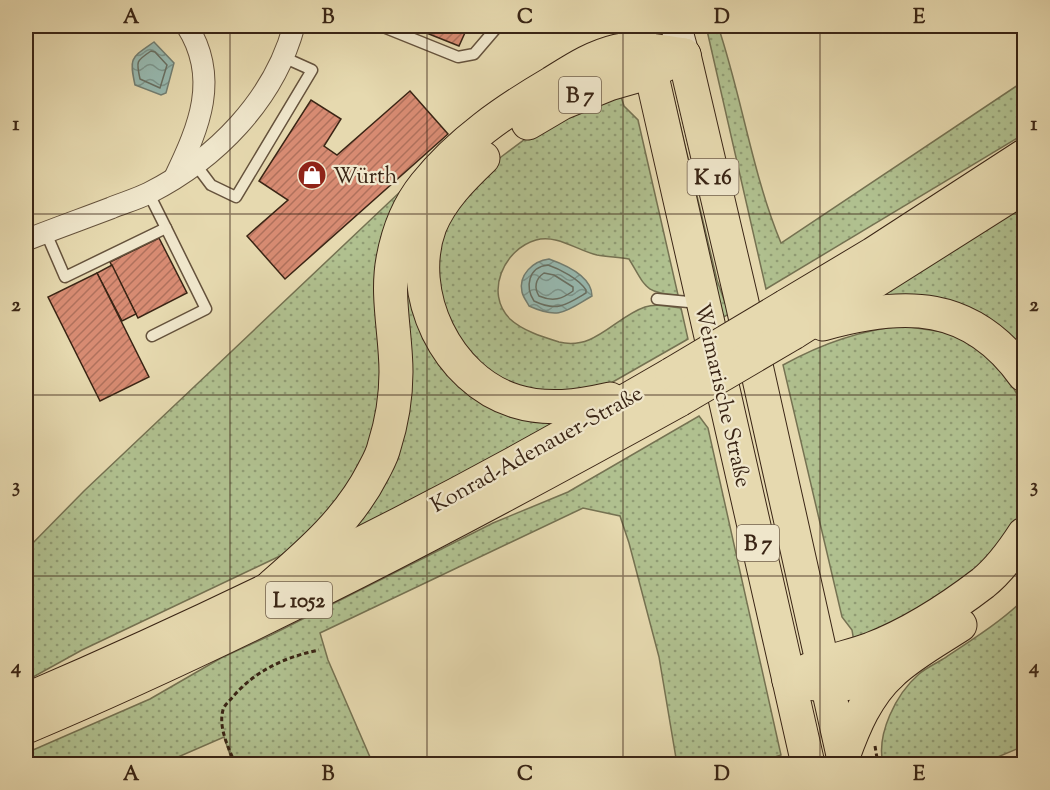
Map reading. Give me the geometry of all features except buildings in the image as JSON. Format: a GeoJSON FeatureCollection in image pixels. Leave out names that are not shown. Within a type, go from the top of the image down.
{"type":"FeatureCollection","features":[{"type":"Feature","properties":{"kind":"main road"},"geometry":{"type":"LineString","coordinates":[[591,59],[609,26]]}},
{"type":"Feature","properties":{"kind":"main road"},"geometry":{"type":"LineString","coordinates":[[591,59],[618,51],[645,49],[680,40]]}},
{"type":"Feature","properties":{"kind":"main road","name":"Weimarische Straße"},"geometry":{"type":"LineString","coordinates":[[680,40],[844,761]]}},
{"type":"Feature","properties":{"kind":"main road","name":"Weimarische Straße"},"geometry":{"type":"LineString","coordinates":[[645,49],[808,765]]}},
{"type":"Feature","properties":{"kind":"main road","name":"B 7"},"geometry":{"type":"LineString","coordinates":[[641,392],[563,407],[540,406],[516,401],[492,392],[474,380],[456,360],[438,331],[426,301],[423,264],[430,227],[443,201],[460,179],[515,131],[562,103],[609,84],[645,49]]}},
{"type":"Feature","properties":{"kind":"main road","name":"L 1052"},"geometry":{"type":"LineString","coordinates":[[272,586],[318,546],[336,526],[364,489],[384,450],[394,410],[393,260],[403,220],[425,185],[453,155],[516,105],[591,59]]}},
{"type":"Feature","properties":{"kind":"main road","name":"Konrad-Adenauer-Straße"},"geometry":{"type":"LineString","coordinates":[[790,320],[892,242],[1024,156]]}},
{"type":"Feature","properties":{"kind":"main road","name":"Konrad-Adenauer-Straße"},"geometry":{"type":"LineString","coordinates":[[26,727],[185,655],[439,531],[567,462],[675,387],[1024,187]]}},
{"type":"Feature","properties":{"kind":"main road","name":"B 7"},"geometry":{"type":"LineString","coordinates":[[790,320],[919,310],[961,321],[983,333],[1010,355],[1024,375]]}},
{"type":"Feature","properties":{"kind":"main road","name":"Konrad-Adenauer-Straße"},"geometry":{"type":"LineString","coordinates":[[26,700],[144,648],[272,586],[499,471],[641,392],[675,387]]}},
{"type":"Feature","properties":{"kind":"main road"},"geometry":{"type":"LineString","coordinates":[[825,674],[858,653],[918,626],[984,582],[1010,555],[1024,534]]}},
{"type":"Feature","properties":{"kind":"main road"},"geometry":{"type":"LineString","coordinates":[[844,761],[853,729],[890,674],[911,657],[978,613],[1009,588],[1024,572]]}},
{"type":"Feature","properties":{"kind":"main road"},"geometry":{"type":"LineString","coordinates":[[789,680],[825,674],[870,681],[890,674]]}},
{"type":"Feature","properties":{"kind":"street"},"geometry":{"type":"LineString","coordinates":[[176,177],[195,135],[204,103],[204,75],[199,54],[187,26]]}},
{"type":"Feature","properties":{"kind":"street"},"geometry":{"type":"LineString","coordinates":[[26,240],[149,194],[196,165],[222,144],[248,113],[267,86],[283,57],[294,26]]}},
{"type":"Feature","properties":{"kind":"lane"},"geometry":{"type":"LineString","coordinates":[[381,26],[458,57],[474,54],[498,26]]}},
{"type":"Feature","properties":{"kind":"lane"},"geometry":{"type":"LineString","coordinates":[[196,165],[211,186],[236,197],[312,70],[283,57]]}},
{"type":"Feature","properties":{"kind":"lane"},"geometry":{"type":"LineString","coordinates":[[149,194],[206,309],[152,336]]}},
{"type":"Feature","properties":{"kind":"lane"},"geometry":{"type":"LineString","coordinates":[[46,232],[66,277],[166,228]]}},
{"type":"Feature","properties":{"kind":"lane"},"geometry":{"type":"LineString","coordinates":[[657,299],[704,303]]}},
{"type":"Feature","properties":{"kind":"lane"},"geometry":{"type":"LineString","coordinates":[[152,686],[185,655]]}},
{"type":"Feature","properties":{"kind":"path"},"geometry":{"type":"LineString","coordinates":[[235,765],[222,726],[223,709],[239,689],[266,669],[294,656],[320,650]]}},
{"type":"Feature","properties":{"kind":"green space"},"geometry":{"type":"Polygon","coordinates":[[[706,26],[718,26],[762,190],[781,243],[1024,81],[1024,134],[766,289],[706,26]]]}},
{"type":"Feature","properties":{"kind":"green space"},"geometry":{"type":"Polygon","coordinates":[[[614,59],[616,69],[548,100],[514,121],[468,159],[454,174],[436,196],[425,219],[417,252],[415,277],[417,302],[423,325],[448,366],[465,382],[486,395],[514,407],[534,412],[556,414],[595,407],[334,543],[369,502],[382,479],[400,431],[406,379],[406,351],[400,288],[401,263],[409,230],[418,212],[442,178],[488,136],[535,103],[594,67],[614,59]]]}},
{"type":"Feature","properties":{"kind":"green space"},"geometry":{"type":"Polygon","coordinates":[[[620,93],[624,106],[638,120],[678,295],[658,292],[647,287],[629,259],[597,255],[560,241],[544,239],[525,245],[507,262],[498,285],[502,309],[515,323],[533,333],[559,342],[572,343],[594,338],[645,307],[654,305],[681,308],[688,339],[611,383],[582,392],[529,392],[484,372],[437,306],[433,279],[444,227],[474,180],[501,157],[544,125],[620,93]]]}},
{"type":"Feature","properties":{"kind":"green space"},"geometry":{"type":"Polygon","coordinates":[[[673,95],[717,280],[729,314],[720,319],[673,95]]]}},
{"type":"Feature","properties":{"kind":"green space"},"geometry":{"type":"Polygon","coordinates":[[[421,172],[385,381],[367,462],[307,537],[280,556],[82,650],[26,681],[26,550],[84,491],[421,172]]]}},
{"type":"Feature","properties":{"kind":"green space"},"geometry":{"type":"Polygon","coordinates":[[[1024,202],[1024,355],[868,304],[1024,202]]]}},
{"type":"Feature","properties":{"kind":"green space"},"geometry":{"type":"Polygon","coordinates":[[[903,326],[950,333],[973,345],[1005,373],[1024,407],[1024,511],[1018,525],[1002,546],[946,595],[854,642],[852,630],[842,617],[783,365],[841,339],[903,326]]]}},
{"type":"Feature","properties":{"kind":"green space"},"geometry":{"type":"Polygon","coordinates":[[[699,416],[708,428],[781,755],[754,764],[677,764],[659,657],[620,516],[583,508],[320,633],[328,660],[373,764],[233,764],[224,737],[162,764],[26,764],[26,753],[150,699],[221,658],[493,523],[568,492],[699,416]]]}},
{"type":"Feature","properties":{"kind":"green space"},"geometry":{"type":"Polygon","coordinates":[[[1024,599],[1024,746],[981,764],[883,764],[882,740],[885,728],[896,703],[911,682],[919,674],[995,623],[1024,599]]]}},
{"type":"Feature","properties":{"kind":"water"},"geometry":{"type":"Polygon","coordinates":[[[154,42],[174,63],[166,93],[161,95],[135,85],[132,69],[136,55],[154,42]]]}},
{"type":"Feature","properties":{"kind":"water"},"geometry":{"type":"Polygon","coordinates":[[[549,259],[570,268],[583,278],[591,289],[592,296],[569,309],[556,313],[529,306],[522,292],[522,280],[532,266],[549,259]]]}},
{"type":"Feature","properties":{"kind":"place","name":"Würth"},"geometry":{"type":"Point","coordinates":[312,175]}}]}
